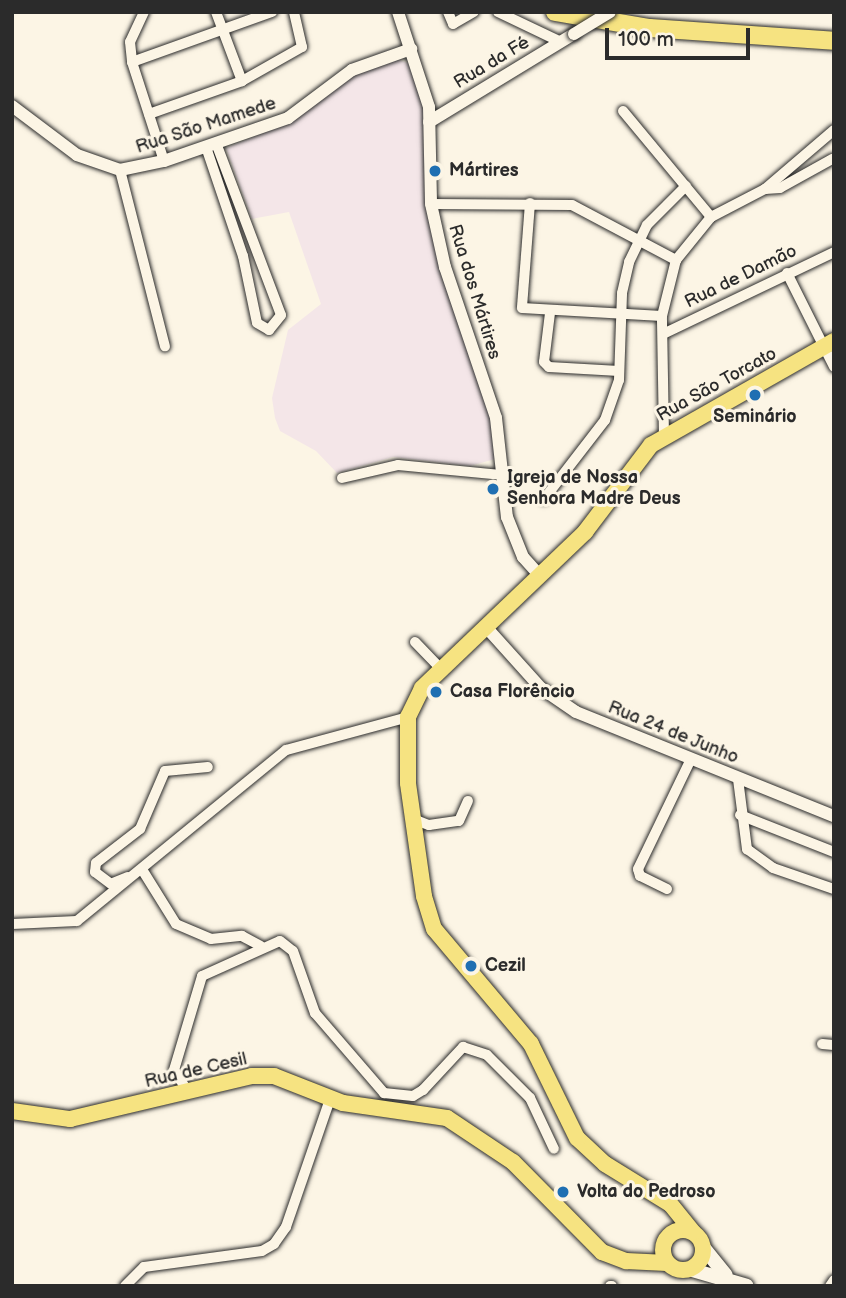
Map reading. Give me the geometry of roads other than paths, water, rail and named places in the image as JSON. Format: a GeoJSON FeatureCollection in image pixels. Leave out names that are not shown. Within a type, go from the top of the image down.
{"type":"FeatureCollection","features":[{"type":"Feature","properties":{"kind":"highway"},"geometry":{"type":"LineString","coordinates":[[555,12],[650,29],[832,33]]}},
{"type":"Feature","properties":{"kind":"highway"},"geometry":{"type":"LineString","coordinates":[[604,12],[832,33]]}},
{"type":"Feature","properties":{"kind":"main road","name":"Rua São Torcato"},"geometry":{"type":"LineString","coordinates":[[408,717],[416,695],[585,532],[642,455],[664,436],[829,344]]}},
{"type":"Feature","properties":{"kind":"main road"},"geometry":{"type":"LineString","coordinates":[[408,717],[413,819],[424,896],[439,937],[531,1044],[578,1138],[606,1164],[661,1198],[693,1233],[718,1270],[741,1284]]}},
{"type":"Feature","properties":{"kind":"main road","name":"Rua de Cesil"},"geometry":{"type":"LineString","coordinates":[[12,1111],[70,1119],[188,1091],[274,1076],[330,1099],[382,1099],[426,1111],[470,1132],[513,1162],[602,1251],[626,1261]]}},
{"type":"Feature","properties":{"kind":"main road"},"geometry":{"type":"LineString","coordinates":[[661,1198],[668,1237],[667,1262]]}},
{"type":"Feature","properties":{"kind":"main road"},"geometry":{"type":"LineString","coordinates":[[626,1261],[668,1237],[693,1233]]}},
{"type":"Feature","properties":{"kind":"main road"},"geometry":{"type":"LineString","coordinates":[[690,1269],[701,1258],[703,1247]]}},
{"type":"Feature","properties":{"kind":"main road"},"geometry":{"type":"LineString","coordinates":[[626,1261],[667,1262],[741,1284]]}},
{"type":"Feature","properties":{"kind":"street"},"geometry":{"type":"LineString","coordinates":[[144,12],[130,42],[132,62],[164,162]]}},
{"type":"Feature","properties":{"kind":"street"},"geometry":{"type":"LineString","coordinates":[[216,12],[242,81]]}},
{"type":"Feature","properties":{"kind":"street"},"geometry":{"type":"LineString","coordinates":[[132,62],[272,12]]}},
{"type":"Feature","properties":{"kind":"street"},"geometry":{"type":"LineString","coordinates":[[149,114],[242,81],[302,47],[294,12]]}},
{"type":"Feature","properties":{"kind":"street","name":"Rua dos Mártires"},"geometry":{"type":"LineString","coordinates":[[398,12],[411,49],[429,122],[431,204],[445,267],[496,418],[500,475],[512,538],[539,575]]}},
{"type":"Feature","properties":{"kind":"street"},"geometry":{"type":"LineString","coordinates":[[448,12],[453,24],[474,12]]}},
{"type":"Feature","properties":{"kind":"street"},"geometry":{"type":"LineString","coordinates":[[498,12],[561,42]]}},
{"type":"Feature","properties":{"kind":"street","name":"Rua da Fé"},"geometry":{"type":"LineString","coordinates":[[429,122],[610,12]]}},
{"type":"Feature","properties":{"kind":"street","name":"Rua São Mamede"},"geometry":{"type":"LineString","coordinates":[[12,106],[77,155],[120,170],[164,162],[288,118],[352,69],[411,49]]}},
{"type":"Feature","properties":{"kind":"street"},"geometry":{"type":"LineString","coordinates":[[623,111],[711,217]]}},
{"type":"Feature","properties":{"kind":"street"},"geometry":{"type":"LineString","coordinates":[[664,436],[663,316],[676,260],[711,217],[765,189],[834,130]]}},
{"type":"Feature","properties":{"kind":"street"},"geometry":{"type":"LineString","coordinates":[[211,145],[281,315],[269,330],[257,323],[243,256],[211,145]]}},
{"type":"Feature","properties":{"kind":"street"},"geometry":{"type":"LineString","coordinates":[[765,189],[780,188],[832,159]]}},
{"type":"Feature","properties":{"kind":"street"},"geometry":{"type":"LineString","coordinates":[[120,170],[166,346]]}},
{"type":"Feature","properties":{"kind":"street"},"geometry":{"type":"LineString","coordinates":[[544,499],[605,420],[620,371],[620,314],[638,240],[686,186]]}},
{"type":"Feature","properties":{"kind":"street"},"geometry":{"type":"LineString","coordinates":[[530,203],[519,303],[528,310],[550,313],[663,316]]}},
{"type":"Feature","properties":{"kind":"street"},"geometry":{"type":"LineString","coordinates":[[431,204],[572,205],[676,260]]}},
{"type":"Feature","properties":{"kind":"street","name":"Rua de Damão"},"geometry":{"type":"LineString","coordinates":[[663,334],[834,252]]}},
{"type":"Feature","properties":{"kind":"street"},"geometry":{"type":"LineString","coordinates":[[787,273],[829,344],[834,367]]}},
{"type":"Feature","properties":{"kind":"street"},"geometry":{"type":"LineString","coordinates":[[550,313],[544,362],[620,371]]}},
{"type":"Feature","properties":{"kind":"street"},"geometry":{"type":"LineString","coordinates":[[342,478],[398,465],[500,475]]}},
{"type":"Feature","properties":{"kind":"street","name":"Rua 24 de Junho"},"geometry":{"type":"LineString","coordinates":[[486,627],[563,705],[833,817]]}},
{"type":"Feature","properties":{"kind":"street"},"geometry":{"type":"LineString","coordinates":[[415,642],[441,669]]}},
{"type":"Feature","properties":{"kind":"street"},"geometry":{"type":"LineString","coordinates":[[12,923],[77,921],[143,871],[205,811],[286,750],[408,717]]}},
{"type":"Feature","properties":{"kind":"street"},"geometry":{"type":"LineString","coordinates":[[667,889],[640,876],[638,869],[691,759]]}},
{"type":"Feature","properties":{"kind":"street"},"geometry":{"type":"LineString","coordinates":[[143,871],[111,884],[95,872],[102,857],[148,818],[165,771],[208,767]]}},
{"type":"Feature","properties":{"kind":"street"},"geometry":{"type":"LineString","coordinates":[[738,779],[741,835],[754,857],[834,889]]}},
{"type":"Feature","properties":{"kind":"street"},"geometry":{"type":"LineString","coordinates":[[413,819],[429,825],[458,821],[468,802]]}},
{"type":"Feature","properties":{"kind":"street"},"geometry":{"type":"LineString","coordinates":[[740,816],[834,852]]}},
{"type":"Feature","properties":{"kind":"street"},"geometry":{"type":"LineString","coordinates":[[143,871],[176,924],[211,939],[242,936],[261,946]]}},
{"type":"Feature","properties":{"kind":"street"},"geometry":{"type":"LineString","coordinates":[[188,1091],[174,1070],[202,976],[261,946],[286,942],[315,1013],[382,1099],[413,1096],[423,1090],[463,1047],[487,1055],[530,1098],[554,1149]]}},
{"type":"Feature","properties":{"kind":"street"},"geometry":{"type":"LineString","coordinates":[[125,1286],[144,1267],[262,1251],[274,1244],[286,1227],[330,1099]]}},
{"type":"Feature","properties":{"kind":"street"},"geometry":{"type":"LineString","coordinates":[[830,1286],[834,1280]]}},
{"type":"Feature","properties":{"kind":"place","name":"Mártires"},"geometry":{"type":"Point","coordinates":[435,171]}},
{"type":"Feature","properties":{"kind":"place","name":"Seminário"},"geometry":{"type":"Point","coordinates":[755,395]}},
{"type":"Feature","properties":{"kind":"place","name":"Igreja de Nossa Senhora Madre Deus"},"geometry":{"type":"Point","coordinates":[493,489]}},
{"type":"Feature","properties":{"kind":"place","name":"Casa Florêncio"},"geometry":{"type":"Point","coordinates":[436,692]}},
{"type":"Feature","properties":{"kind":"place","name":"Cezil"},"geometry":{"type":"Point","coordinates":[471,966]}},
{"type":"Feature","properties":{"kind":"place","name":"Volta do Pedroso"},"geometry":{"type":"Point","coordinates":[563,1192]}}]}
